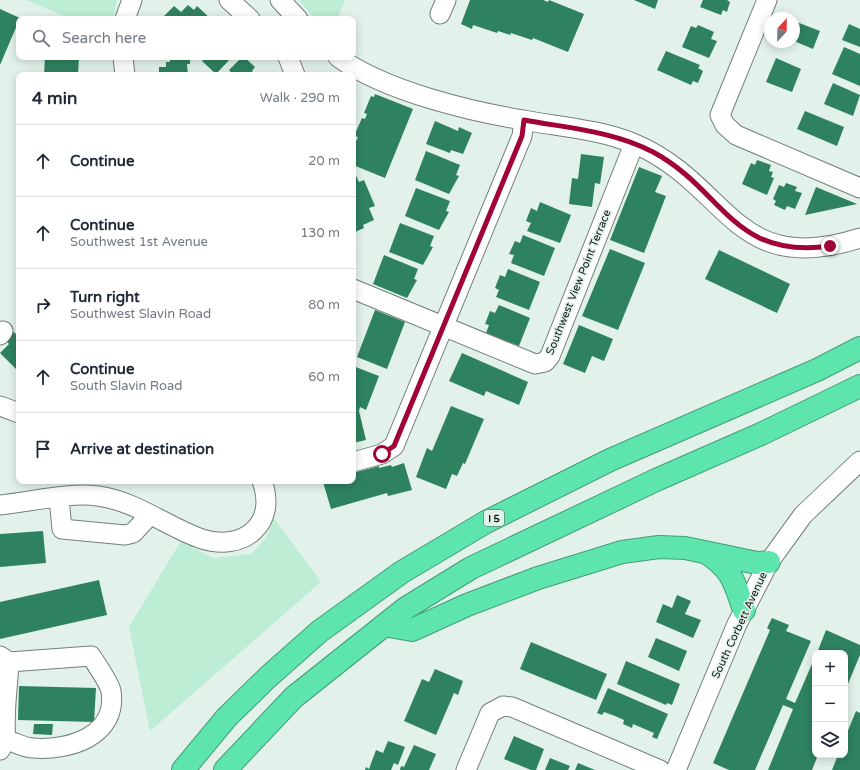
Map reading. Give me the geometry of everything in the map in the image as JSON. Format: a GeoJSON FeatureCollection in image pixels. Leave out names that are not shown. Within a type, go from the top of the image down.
{"type":"FeatureCollection","features":[{"type":"Feature","properties":{"kind":"highway","name":"I 5"},"geometry":{"type":"LineString","coordinates":[[183,770],[228,717],[268,677],[320,631],[402,572],[486,522],[610,460],[818,370],[860,348]]}},
{"type":"Feature","properties":{"kind":"highway"},"geometry":{"type":"LineString","coordinates":[[225,770],[294,697],[406,608],[471,568],[656,480],[760,434],[860,386]]}},
{"type":"Feature","properties":{"kind":"highway"},"geometry":{"type":"LineString","coordinates":[[384,626],[412,630],[467,605],[538,578],[622,552],[659,547],[685,548],[707,553],[720,554],[757,563],[769,562]]}},
{"type":"Feature","properties":{"kind":"highway"},"geometry":{"type":"LineString","coordinates":[[707,553],[724,564],[734,580],[744,610]]}},
{"type":"Feature","properties":{"kind":"street"},"geometry":{"type":"LineString","coordinates":[[126,16],[132,0]]}},
{"type":"Feature","properties":{"kind":"street"},"geometry":{"type":"LineString","coordinates":[[229,0],[247,16]]}},
{"type":"Feature","properties":{"kind":"street"},"geometry":{"type":"LineString","coordinates":[[280,0],[295,16]]}},
{"type":"Feature","properties":{"kind":"street"},"geometry":{"type":"LineString","coordinates":[[767,0],[720,115],[725,125],[736,135],[858,181]]}},
{"type":"Feature","properties":{"kind":"street"},"geometry":{"type":"LineString","coordinates":[[123,60],[125,72]]}},
{"type":"Feature","properties":{"kind":"street"},"geometry":{"type":"LineString","coordinates":[[289,60],[294,72]]}},
{"type":"Feature","properties":{"kind":"street"},"geometry":{"type":"LineString","coordinates":[[341,60],[352,72]]}},
{"type":"Feature","properties":{"kind":"street"},"geometry":{"type":"LineString","coordinates":[[356,76],[387,83],[435,99],[524,120],[602,134],[634,144],[670,163],[744,230],[763,240],[780,246],[814,248],[860,238]]}},
{"type":"Feature","properties":{"kind":"street"},"geometry":{"type":"LineString","coordinates":[[356,461],[382,454],[394,446],[522,136],[524,120]]}},
{"type":"Feature","properties":{"kind":"street","name":"Southwest View Point Terrace"},"geometry":{"type":"LineString","coordinates":[[443,326],[535,364],[545,362],[550,356],[634,144]]}},
{"type":"Feature","properties":{"kind":"street"},"geometry":{"type":"LineString","coordinates":[[356,290],[443,326]]}},
{"type":"Feature","properties":{"kind":"street"},"geometry":{"type":"LineString","coordinates":[[0,406],[16,412]]}},
{"type":"Feature","properties":{"kind":"street","name":"South Corbett Avenue"},"geometry":{"type":"LineString","coordinates":[[676,770],[744,610],[769,562],[803,515],[860,461]]}},
{"type":"Feature","properties":{"kind":"street"},"geometry":{"type":"LineString","coordinates":[[0,505],[59,498],[94,488],[202,540],[215,543],[235,542],[251,535],[262,518],[266,506],[262,484]]}},
{"type":"Feature","properties":{"kind":"street"},"geometry":{"type":"LineString","coordinates":[[59,498],[62,530],[125,535],[133,533],[150,515]]}},
{"type":"Feature","properties":{"kind":"street"},"geometry":{"type":"LineString","coordinates":[[91,656],[111,690],[109,716],[94,735],[64,747],[31,748],[3,745],[7,697],[4,659],[91,656]]}},
{"type":"Feature","properties":{"kind":"street"},"geometry":{"type":"LineString","coordinates":[[466,770],[490,713],[496,708],[504,706],[512,707],[660,770]]}},
{"type":"Feature","properties":{"kind":"green space"},"geometry":{"type":"Polygon","coordinates":[[[26,0],[117,0],[114,16],[64,16],[26,0]]]}},
{"type":"Feature","properties":{"kind":"green space"},"geometry":{"type":"Polygon","coordinates":[[[299,0],[345,0],[338,16],[312,16],[299,0]]]}},
{"type":"Feature","properties":{"kind":"green space"},"geometry":{"type":"Polygon","coordinates":[[[274,518],[321,582],[150,731],[129,627],[181,541],[213,558],[251,554],[266,538],[274,518]]]}},
{"type":"Feature","properties":{"kind":"building"},"geometry":{"type":"Polygon","coordinates":[[[470,0],[543,0],[548,2],[549,0],[584,14],[568,52],[533,38],[532,40],[511,33],[510,35],[498,31],[497,33],[473,25],[472,29],[461,24],[470,0]]]}},
{"type":"Feature","properties":{"kind":"building"},"geometry":{"type":"Polygon","coordinates":[[[634,0],[658,0],[655,9],[634,0]]]}},
{"type":"Feature","properties":{"kind":"building"},"geometry":{"type":"Polygon","coordinates":[[[703,0],[727,0],[730,2],[727,12],[723,10],[721,15],[700,7],[703,0]]]}},
{"type":"Feature","properties":{"kind":"building"},"geometry":{"type":"Polygon","coordinates":[[[188,5],[194,10],[197,6],[208,16],[164,16],[174,6],[181,12],[188,5]]]}},
{"type":"Feature","properties":{"kind":"building"},"geometry":{"type":"Polygon","coordinates":[[[0,9],[16,16],[16,27],[0,65],[0,9]]]}},
{"type":"Feature","properties":{"kind":"building"},"geometry":{"type":"Polygon","coordinates":[[[800,23],[820,31],[813,49],[800,44],[800,23]]]}},
{"type":"Feature","properties":{"kind":"building"},"geometry":{"type":"Polygon","coordinates":[[[849,24],[860,29],[860,47],[842,40],[849,24]]]}},
{"type":"Feature","properties":{"kind":"building"},"geometry":{"type":"Polygon","coordinates":[[[698,25],[714,32],[711,39],[717,41],[709,58],[682,47],[691,26],[696,28],[698,25]]]}},
{"type":"Feature","properties":{"kind":"building"},"geometry":{"type":"Polygon","coordinates":[[[844,47],[860,54],[860,86],[832,74],[844,47]]]}},
{"type":"Feature","properties":{"kind":"building"},"geometry":{"type":"Polygon","coordinates":[[[666,51],[700,65],[698,68],[703,71],[698,83],[693,81],[691,85],[657,70],[666,51]]]}},
{"type":"Feature","properties":{"kind":"building"},"geometry":{"type":"Polygon","coordinates":[[[776,58],[801,69],[792,92],[766,82],[776,58]]]}},
{"type":"Feature","properties":{"kind":"building"},"geometry":{"type":"Polygon","coordinates":[[[45,60],[79,60],[78,72],[44,72],[45,60]]]}},
{"type":"Feature","properties":{"kind":"building"},"geometry":{"type":"Polygon","coordinates":[[[170,60],[190,60],[190,64],[187,64],[188,72],[159,72],[159,67],[166,67],[166,62],[170,62],[170,60]]]}},
{"type":"Feature","properties":{"kind":"building"},"geometry":{"type":"Polygon","coordinates":[[[229,60],[218,72],[214,72],[202,61],[229,60]]]}},
{"type":"Feature","properties":{"kind":"building"},"geometry":{"type":"Polygon","coordinates":[[[239,60],[247,60],[255,67],[252,71],[253,72],[231,72],[229,70],[239,60]]]}},
{"type":"Feature","properties":{"kind":"building"},"geometry":{"type":"Polygon","coordinates":[[[833,83],[860,95],[853,116],[824,104],[833,83]]]}},
{"type":"Feature","properties":{"kind":"building"},"geometry":{"type":"Polygon","coordinates":[[[375,94],[413,109],[385,178],[356,166],[356,141],[358,137],[356,136],[356,132],[362,118],[365,119],[367,114],[364,113],[371,96],[374,97],[375,94]]]}},
{"type":"Feature","properties":{"kind":"building"},"geometry":{"type":"Polygon","coordinates":[[[805,111],[844,127],[837,146],[797,129],[805,111]]]}},
{"type":"Feature","properties":{"kind":"building"},"geometry":{"type":"Polygon","coordinates":[[[435,121],[458,131],[459,127],[472,133],[463,154],[451,150],[450,153],[426,144],[435,121]]]}},
{"type":"Feature","properties":{"kind":"building"},"geometry":{"type":"Polygon","coordinates":[[[426,151],[460,165],[456,175],[459,176],[449,194],[415,180],[426,151]]]}},
{"type":"Feature","properties":{"kind":"building"},"geometry":{"type":"Polygon","coordinates":[[[581,154],[604,157],[600,184],[595,183],[592,207],[569,204],[572,178],[578,179],[581,154]]]}},
{"type":"Feature","properties":{"kind":"building"},"geometry":{"type":"Polygon","coordinates":[[[757,160],[771,165],[769,171],[773,172],[771,177],[774,178],[767,195],[742,184],[751,163],[755,165],[757,160]]]}},
{"type":"Feature","properties":{"kind":"building"},"geometry":{"type":"Polygon","coordinates":[[[639,167],[662,176],[655,192],[666,196],[644,253],[610,240],[639,167]]]}},
{"type":"Feature","properties":{"kind":"building"},"geometry":{"type":"Polygon","coordinates":[[[356,175],[359,182],[364,180],[375,206],[369,208],[374,220],[363,225],[364,228],[356,232],[356,175]]]}},
{"type":"Feature","properties":{"kind":"building"},"geometry":{"type":"Polygon","coordinates":[[[786,183],[797,187],[795,191],[802,193],[795,209],[787,206],[785,210],[774,205],[776,201],[773,199],[779,185],[784,187],[786,183]]]}},
{"type":"Feature","properties":{"kind":"building"},"geometry":{"type":"Polygon","coordinates":[[[816,187],[857,204],[805,215],[816,187]]]}},
{"type":"Feature","properties":{"kind":"building"},"geometry":{"type":"Polygon","coordinates":[[[416,188],[450,201],[446,211],[449,212],[439,230],[405,216],[416,188]]]}},
{"type":"Feature","properties":{"kind":"building"},"geometry":{"type":"Polygon","coordinates":[[[540,202],[571,215],[560,243],[527,231],[531,223],[526,221],[531,208],[537,211],[540,202]]]}},
{"type":"Feature","properties":{"kind":"building"},"geometry":{"type":"Polygon","coordinates":[[[400,223],[434,236],[430,246],[433,247],[423,265],[389,252],[400,223]]]}},
{"type":"Feature","properties":{"kind":"building"},"geometry":{"type":"Polygon","coordinates":[[[523,235],[555,248],[544,276],[511,263],[514,255],[509,254],[515,241],[520,243],[523,235]]]}},
{"type":"Feature","properties":{"kind":"building"},"geometry":{"type":"Polygon","coordinates":[[[610,249],[645,263],[618,330],[582,316],[610,249]]]}},
{"type":"Feature","properties":{"kind":"building"},"geometry":{"type":"Polygon","coordinates":[[[719,250],[790,284],[777,313],[705,279],[719,250]]]}},
{"type":"Feature","properties":{"kind":"building"},"geometry":{"type":"Polygon","coordinates":[[[384,255],[418,269],[414,279],[417,280],[407,298],[373,284],[384,255]]]}},
{"type":"Feature","properties":{"kind":"building"},"geometry":{"type":"Polygon","coordinates":[[[508,269],[540,282],[529,310],[496,297],[499,290],[495,288],[500,275],[505,277],[508,269]]]}},
{"type":"Feature","properties":{"kind":"building"},"geometry":{"type":"Polygon","coordinates":[[[499,305],[530,318],[519,346],[486,333],[489,325],[485,324],[490,311],[495,313],[499,305]]]}},
{"type":"Feature","properties":{"kind":"building"},"geometry":{"type":"Polygon","coordinates":[[[375,310],[405,322],[387,369],[357,357],[375,310]]]}},
{"type":"Feature","properties":{"kind":"building"},"geometry":{"type":"Polygon","coordinates":[[[579,325],[613,339],[604,361],[592,356],[585,373],[563,364],[579,325]]]}},
{"type":"Feature","properties":{"kind":"building"},"geometry":{"type":"Polygon","coordinates":[[[14,332],[16,334],[16,369],[0,353],[9,344],[5,340],[14,332]]]}},
{"type":"Feature","properties":{"kind":"building"},"geometry":{"type":"Polygon","coordinates":[[[462,353],[528,382],[519,405],[486,391],[484,396],[449,381],[462,353]]]}},
{"type":"Feature","properties":{"kind":"building"},"geometry":{"type":"Polygon","coordinates":[[[356,367],[379,376],[366,410],[360,407],[359,411],[366,440],[356,442],[356,367]]]}},
{"type":"Feature","properties":{"kind":"building"},"geometry":{"type":"Polygon","coordinates":[[[451,406],[484,419],[465,464],[463,463],[457,476],[452,474],[446,489],[416,477],[427,448],[432,451],[451,406]]]}},
{"type":"Feature","properties":{"kind":"building"},"geometry":{"type":"Polygon","coordinates":[[[404,463],[412,490],[388,496],[387,493],[331,509],[324,484],[356,484],[356,472],[379,466],[379,468],[391,465],[392,467],[404,463]]]}},
{"type":"Feature","properties":{"kind":"building"},"geometry":{"type":"Polygon","coordinates":[[[43,531],[46,563],[0,567],[0,534],[43,531]]]}},
{"type":"Feature","properties":{"kind":"building"},"geometry":{"type":"Polygon","coordinates":[[[99,580],[107,615],[0,639],[0,602],[99,580]]]}},
{"type":"Feature","properties":{"kind":"building"},"geometry":{"type":"Polygon","coordinates":[[[677,595],[691,601],[685,614],[701,620],[693,638],[656,622],[663,604],[672,608],[677,595]]]}},
{"type":"Feature","properties":{"kind":"building"},"geometry":{"type":"Polygon","coordinates":[[[772,618],[789,625],[786,631],[811,641],[786,699],[795,703],[812,664],[812,758],[817,758],[812,770],[768,770],[793,709],[783,705],[755,770],[729,770],[713,763],[770,630],[767,628],[772,618]]]}},
{"type":"Feature","properties":{"kind":"building"},"geometry":{"type":"Polygon","coordinates":[[[826,630],[860,645],[860,655],[848,684],[848,650],[818,650],[826,630]]]}},
{"type":"Feature","properties":{"kind":"building"},"geometry":{"type":"Polygon","coordinates":[[[656,638],[687,651],[679,671],[648,657],[656,638]]]}},
{"type":"Feature","properties":{"kind":"building"},"geometry":{"type":"Polygon","coordinates":[[[531,642],[607,674],[596,700],[520,669],[531,642]]]}},
{"type":"Feature","properties":{"kind":"building"},"geometry":{"type":"Polygon","coordinates":[[[626,661],[680,684],[672,705],[667,703],[666,705],[617,684],[626,661]]]}},
{"type":"Feature","properties":{"kind":"building"},"geometry":{"type":"Polygon","coordinates":[[[435,669],[463,681],[458,695],[454,693],[436,735],[404,721],[422,679],[429,682],[435,669]]]}},
{"type":"Feature","properties":{"kind":"building"},"geometry":{"type":"Polygon","coordinates":[[[19,686],[96,688],[94,722],[18,720],[19,686]]]}},
{"type":"Feature","properties":{"kind":"building"},"geometry":{"type":"Polygon","coordinates":[[[608,688],[668,714],[657,739],[652,737],[654,733],[633,724],[632,728],[623,724],[624,720],[615,716],[604,712],[602,715],[597,713],[608,688]]]}},
{"type":"Feature","properties":{"kind":"building"},"geometry":{"type":"Polygon","coordinates":[[[856,711],[860,713],[860,770],[832,770],[837,758],[848,758],[848,731],[856,711]]]}},
{"type":"Feature","properties":{"kind":"building"},"geometry":{"type":"Polygon","coordinates":[[[34,724],[53,724],[52,735],[33,734],[34,724]]]}},
{"type":"Feature","properties":{"kind":"building"},"geometry":{"type":"Polygon","coordinates":[[[514,736],[544,749],[536,770],[531,770],[504,759],[514,736]]]}},
{"type":"Feature","properties":{"kind":"building"},"geometry":{"type":"Polygon","coordinates":[[[388,741],[405,747],[398,765],[394,763],[391,770],[365,770],[366,767],[369,769],[376,750],[383,753],[388,741]]]}},
{"type":"Feature","properties":{"kind":"building"},"geometry":{"type":"Polygon","coordinates":[[[414,745],[436,754],[429,770],[400,770],[401,766],[404,767],[414,745]]]}},
{"type":"Feature","properties":{"kind":"building"},"geometry":{"type":"Polygon","coordinates":[[[550,758],[570,766],[568,770],[545,770],[550,758]]]}},
{"type":"Feature","properties":{"kind":"building"},"geometry":{"type":"Polygon","coordinates":[[[578,763],[595,770],[575,770],[578,763]]]}},
{"type":"Feature","properties":{"kind":"route"},"geometry":{"type":"LineString","coordinates":[[382,454],[394,446],[522,136],[524,120],[584,130],[625,140],[670,163],[690,179],[735,223],[744,230],[763,240],[780,246],[792,248],[830,246]]}}]}
